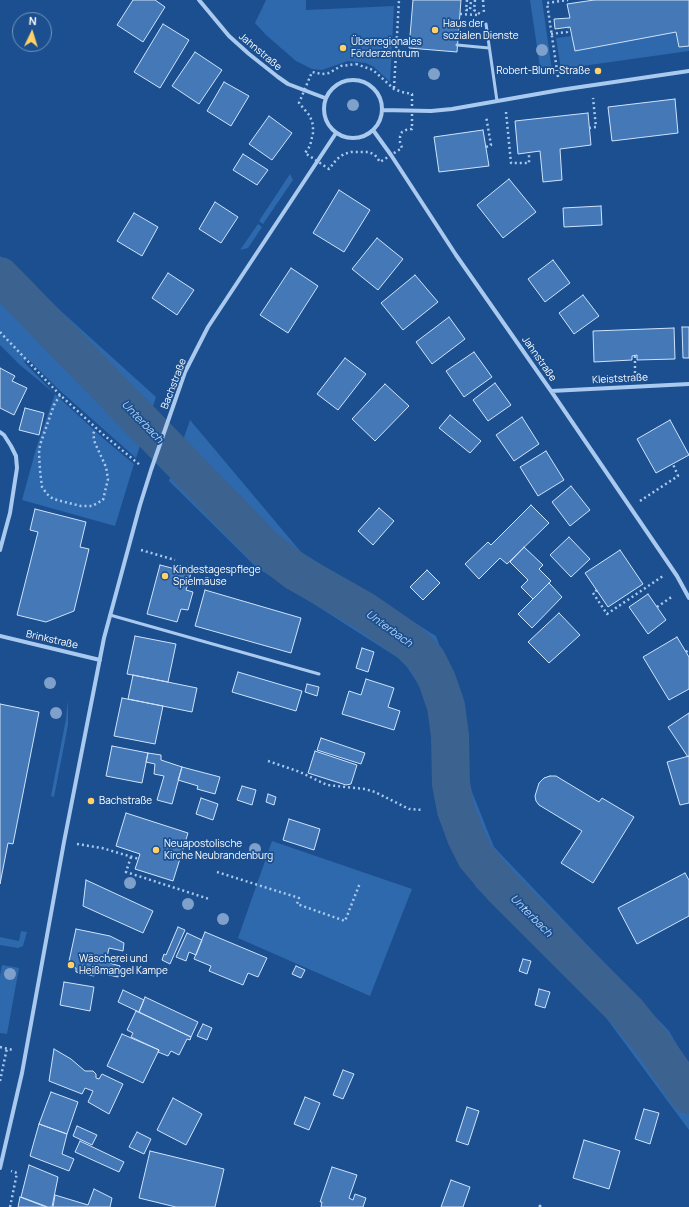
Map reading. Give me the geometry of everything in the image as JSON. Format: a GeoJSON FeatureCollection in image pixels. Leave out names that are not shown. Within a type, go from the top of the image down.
{"type":"FeatureCollection","features":[{"type":"Feature","properties":{"kind":"street","name":"Jahnstraße"},"geometry":{"type":"LineString","coordinates":[[199,0],[229,36],[248,54],[278,78],[325,98]]}},
{"type":"Feature","properties":{"kind":"street"},"geometry":{"type":"LineString","coordinates":[[382,110],[452,109],[560,90],[689,71]]}},
{"type":"Feature","properties":{"kind":"street"},"geometry":{"type":"LineString","coordinates":[[348,80],[358,80],[368,83],[376,90],[381,99],[382,110],[378,124],[373,130],[367,135],[351,138],[336,134],[329,127],[324,118],[323,108],[325,98],[330,89],[338,83],[348,80]]}},
{"type":"Feature","properties":{"kind":"street","name":"Jahnstraße"},"geometry":{"type":"LineString","coordinates":[[373,130],[391,154],[456,255],[630,507],[689,598]]}},
{"type":"Feature","properties":{"kind":"street","name":"Bachstraße"},"geometry":{"type":"LineString","coordinates":[[0,1168],[23,1066],[64,842],[100,660],[110,615],[152,468],[185,372],[208,328],[336,134]]}},
{"type":"Feature","properties":{"kind":"street","name":"Kleiststraße"},"geometry":{"type":"LineString","coordinates":[[551,391],[689,384]]}},
{"type":"Feature","properties":{"kind":"street"},"geometry":{"type":"LineString","coordinates":[[0,432],[4,435],[16,456],[17,468],[10,514],[0,550]]}},
{"type":"Feature","properties":{"kind":"street","name":"Brinkstraße"},"geometry":{"type":"LineString","coordinates":[[0,636],[100,660]]}},
{"type":"Feature","properties":{"kind":"lane"},"geometry":{"type":"LineString","coordinates":[[486,24],[497,101]]}},
{"type":"Feature","properties":{"kind":"lane"},"geometry":{"type":"LineString","coordinates":[[458,45],[489,48]]}},
{"type":"Feature","properties":{"kind":"lane"},"geometry":{"type":"LineString","coordinates":[[110,615],[319,674]]}},
{"type":"Feature","properties":{"kind":"path"},"geometry":{"type":"LineString","coordinates":[[394,89],[400,0]]}},
{"type":"Feature","properties":{"kind":"path"},"geometry":{"type":"LineString","coordinates":[[467,0],[466,10],[470,10],[471,0]]}},
{"type":"Feature","properties":{"kind":"path"},"geometry":{"type":"LineString","coordinates":[[474,10],[475,0]]}},
{"type":"Feature","properties":{"kind":"path"},"geometry":{"type":"LineString","coordinates":[[560,90],[547,3],[568,0]]}},
{"type":"Feature","properties":{"kind":"path"},"geometry":{"type":"LineString","coordinates":[[460,14],[484,16]]}},
{"type":"Feature","properties":{"kind":"path"},"geometry":{"type":"LineString","coordinates":[[551,34],[567,32],[568,27]]}},
{"type":"Feature","properties":{"kind":"path"},"geometry":{"type":"LineString","coordinates":[[356,64],[373,70],[394,89],[412,94],[412,129],[402,132],[400,142],[402,148],[380,162],[376,155],[369,152],[351,152],[344,154],[336,159],[329,169],[305,153],[310,146],[313,125],[310,116],[298,103],[312,72],[322,74],[329,73],[341,66],[356,64]]}},
{"type":"Feature","properties":{"kind":"path"},"geometry":{"type":"LineString","coordinates":[[590,128],[596,127],[592,85]]}},
{"type":"Feature","properties":{"kind":"path"},"geometry":{"type":"LineString","coordinates":[[504,100],[511,163],[529,163],[529,152]]}},
{"type":"Feature","properties":{"kind":"path"},"geometry":{"type":"LineString","coordinates":[[484,104],[491,145],[486,147]]}},
{"type":"Feature","properties":{"kind":"path"},"geometry":{"type":"LineString","coordinates":[[0,332],[60,395],[96,428],[140,464],[152,468]]}},
{"type":"Feature","properties":{"kind":"path"},"geometry":{"type":"LineString","coordinates":[[635,356],[636,386]]}},
{"type":"Feature","properties":{"kind":"path"},"geometry":{"type":"LineString","coordinates":[[60,395],[54,405],[40,445],[39,453],[42,487],[53,499],[81,506],[92,506],[102,500],[108,479],[106,467],[95,443],[93,434],[96,428]]}},
{"type":"Feature","properties":{"kind":"path"},"geometry":{"type":"LineString","coordinates":[[630,507],[678,476],[673,464]]}},
{"type":"Feature","properties":{"kind":"path"},"geometry":{"type":"LineString","coordinates":[[129,547],[175,560]]}},
{"type":"Feature","properties":{"kind":"path"},"geometry":{"type":"LineString","coordinates":[[597,590],[593,593],[607,614],[672,570]]}},
{"type":"Feature","properties":{"kind":"path"},"geometry":{"type":"LineString","coordinates":[[657,607],[684,589]]}},
{"type":"Feature","properties":{"kind":"path"},"geometry":{"type":"LineString","coordinates":[[686,652],[689,649]]}},
{"type":"Feature","properties":{"kind":"path"},"geometry":{"type":"LineString","coordinates":[[268,761],[300,772],[328,785],[365,789],[375,792],[409,809],[423,810]]}},
{"type":"Feature","properties":{"kind":"path"},"geometry":{"type":"LineString","coordinates":[[64,842],[102,848],[139,859]]}},
{"type":"Feature","properties":{"kind":"path"},"geometry":{"type":"LineString","coordinates":[[131,857],[126,872],[209,899]]}},
{"type":"Feature","properties":{"kind":"path"},"geometry":{"type":"LineString","coordinates":[[217,872],[299,898],[297,904],[345,921],[360,883]]}},
{"type":"Feature","properties":{"kind":"path"},"geometry":{"type":"LineString","coordinates":[[0,1081],[7,1048]]}},
{"type":"Feature","properties":{"kind":"path"},"geometry":{"type":"LineString","coordinates":[[6,1170],[18,1173],[10,1207]]}},
{"type":"Feature","properties":{"kind":"shaded area","name":"Überregionales Förderzentrum"},"geometry":{"type":"Polygon","coordinates":[[[266,0],[306,0],[306,10],[394,6],[390,82],[374,67],[366,63],[348,61],[322,70],[312,69],[296,61],[266,35],[255,23],[266,0]]]}},
{"type":"Feature","properties":{"kind":"shaded area"},"geometry":{"type":"Polygon","coordinates":[[[530,0],[542,0],[552,70],[541,74],[530,0]]]}},
{"type":"Feature","properties":{"kind":"shaded area"},"geometry":{"type":"Polygon","coordinates":[[[676,32],[679,47],[689,46],[689,51],[561,69],[556,38],[572,36],[575,51],[676,32]]]}},
{"type":"Feature","properties":{"kind":"shaded area"},"geometry":{"type":"Polygon","coordinates":[[[290,174],[293,180],[263,224],[259,221],[290,174]]]}},
{"type":"Feature","properties":{"kind":"shaded area"},"geometry":{"type":"Polygon","coordinates":[[[258,224],[262,227],[248,248],[240,250],[258,224]]]}},
{"type":"Feature","properties":{"kind":"shaded area"},"geometry":{"type":"Polygon","coordinates":[[[0,256],[156,397],[136,458],[58,389],[28,359],[24,362],[55,394],[20,365],[0,345],[0,256]]]}},
{"type":"Feature","properties":{"kind":"shaded area"},"geometry":{"type":"Polygon","coordinates":[[[55,394],[134,464],[115,526],[22,500],[36,449],[55,394]]]}},
{"type":"Feature","properties":{"kind":"shaded area"},"geometry":{"type":"Polygon","coordinates":[[[190,420],[301,552],[436,636],[460,702],[468,782],[494,847],[669,1031],[689,1066],[689,1130],[604,1015],[476,887],[449,843],[436,795],[435,742],[427,697],[403,661],[256,567],[169,481],[190,420]]]}},
{"type":"Feature","properties":{"kind":"shaded area"},"geometry":{"type":"Polygon","coordinates":[[[68,699],[68,725],[54,797],[51,796],[66,719],[68,699]]]}},
{"type":"Feature","properties":{"kind":"shaded area"},"geometry":{"type":"Polygon","coordinates":[[[272,841],[412,889],[370,996],[238,938],[272,841]]]}},
{"type":"Feature","properties":{"kind":"shaded area"},"geometry":{"type":"Polygon","coordinates":[[[21,931],[27,932],[23,946],[18,948],[0,945],[0,937],[19,941],[21,931]]]}},
{"type":"Feature","properties":{"kind":"shaded area"},"geometry":{"type":"Polygon","coordinates":[[[2,965],[19,968],[7,1034],[0,1033],[0,976],[2,965]]]}},
{"type":"Feature","properties":{"kind":"building"},"geometry":{"type":"Polygon","coordinates":[[[133,0],[155,0],[165,7],[143,42],[117,25],[133,0]]]}},
{"type":"Feature","properties":{"kind":"building","name":"Haus der sozialen Dienste"},"geometry":{"type":"Polygon","coordinates":[[[413,0],[461,0],[457,52],[409,48],[413,0]]]}},
{"type":"Feature","properties":{"kind":"building"},"geometry":{"type":"Polygon","coordinates":[[[594,0],[689,0],[689,46],[679,47],[676,32],[575,51],[570,27],[555,29],[554,19],[570,18],[567,4],[594,0]]]}},
{"type":"Feature","properties":{"kind":"building"},"geometry":{"type":"Polygon","coordinates":[[[163,24],[189,40],[160,88],[134,72],[163,24]]]}},
{"type":"Feature","properties":{"kind":"building"},"geometry":{"type":"Polygon","coordinates":[[[195,52],[222,70],[199,104],[172,86],[195,52]]]}},
{"type":"Feature","properties":{"kind":"building"},"geometry":{"type":"Polygon","coordinates":[[[224,82],[249,96],[231,126],[207,111],[224,82]]]}},
{"type":"Feature","properties":{"kind":"building"},"geometry":{"type":"Polygon","coordinates":[[[675,99],[678,133],[612,141],[608,107],[675,99]]]}},
{"type":"Feature","properties":{"kind":"building"},"geometry":{"type":"Polygon","coordinates":[[[588,113],[591,145],[560,149],[562,180],[543,182],[540,151],[518,154],[515,121],[588,113]]]}},
{"type":"Feature","properties":{"kind":"building"},"geometry":{"type":"Polygon","coordinates":[[[269,116],[292,133],[272,160],[249,144],[269,116]]]}},
{"type":"Feature","properties":{"kind":"building"},"geometry":{"type":"Polygon","coordinates":[[[483,130],[489,166],[439,172],[434,137],[483,130]]]}},
{"type":"Feature","properties":{"kind":"building"},"geometry":{"type":"Polygon","coordinates":[[[243,154],[268,170],[257,185],[233,170],[243,154]]]}},
{"type":"Feature","properties":{"kind":"building"},"geometry":{"type":"Polygon","coordinates":[[[509,179],[536,212],[503,238],[477,205],[509,179]]]}},
{"type":"Feature","properties":{"kind":"building"},"geometry":{"type":"Polygon","coordinates":[[[339,190],[370,210],[344,252],[313,233],[339,190]]]}},
{"type":"Feature","properties":{"kind":"building"},"geometry":{"type":"Polygon","coordinates":[[[215,202],[238,217],[221,243],[199,229],[215,202]]]}},
{"type":"Feature","properties":{"kind":"building"},"geometry":{"type":"Polygon","coordinates":[[[601,206],[602,225],[564,227],[563,208],[601,206]]]}},
{"type":"Feature","properties":{"kind":"building"},"geometry":{"type":"Polygon","coordinates":[[[134,213],[158,227],[142,256],[117,241],[134,213]]]}},
{"type":"Feature","properties":{"kind":"building"},"geometry":{"type":"Polygon","coordinates":[[[377,238],[403,259],[378,290],[352,269],[377,238]]]}},
{"type":"Feature","properties":{"kind":"building"},"geometry":{"type":"Polygon","coordinates":[[[553,260],[570,283],[545,302],[528,279],[553,260]]]}},
{"type":"Feature","properties":{"kind":"building"},"geometry":{"type":"Polygon","coordinates":[[[291,268],[318,286],[288,333],[260,315],[291,268]]]}},
{"type":"Feature","properties":{"kind":"building"},"geometry":{"type":"Polygon","coordinates":[[[168,273],[194,290],[177,315],[152,298],[168,273]]]}},
{"type":"Feature","properties":{"kind":"building"},"geometry":{"type":"Polygon","coordinates":[[[415,275],[438,302],[403,330],[381,303],[415,275]]]}},
{"type":"Feature","properties":{"kind":"building"},"geometry":{"type":"Polygon","coordinates":[[[583,295],[599,316],[574,334],[559,313],[583,295]]]}},
{"type":"Feature","properties":{"kind":"building"},"geometry":{"type":"Polygon","coordinates":[[[449,317],[465,339],[432,364],[416,342],[449,317]]]}},
{"type":"Feature","properties":{"kind":"building"},"geometry":{"type":"Polygon","coordinates":[[[682,327],[689,327],[689,358],[683,358],[682,327]]]}},
{"type":"Feature","properties":{"kind":"building"},"geometry":{"type":"Polygon","coordinates":[[[674,328],[675,359],[637,360],[637,355],[632,356],[632,360],[594,362],[593,331],[674,328]]]}},
{"type":"Feature","properties":{"kind":"building"},"geometry":{"type":"Polygon","coordinates":[[[474,352],[492,377],[464,397],[446,371],[474,352]]]}},
{"type":"Feature","properties":{"kind":"building"},"geometry":{"type":"Polygon","coordinates":[[[345,358],[366,374],[338,410],[317,394],[345,358]]]}},
{"type":"Feature","properties":{"kind":"building"},"geometry":{"type":"Polygon","coordinates":[[[0,368],[15,376],[12,381],[27,388],[14,415],[0,408],[0,368]]]}},
{"type":"Feature","properties":{"kind":"building"},"geometry":{"type":"Polygon","coordinates":[[[495,383],[511,405],[488,421],[473,400],[495,383]]]}},
{"type":"Feature","properties":{"kind":"building"},"geometry":{"type":"Polygon","coordinates":[[[385,384],[409,406],[375,441],[352,419],[385,384]]]}},
{"type":"Feature","properties":{"kind":"building"},"geometry":{"type":"Polygon","coordinates":[[[25,408],[44,413],[39,435],[19,430],[25,408]]]}},
{"type":"Feature","properties":{"kind":"building"},"geometry":{"type":"Polygon","coordinates":[[[450,415],[481,441],[470,453],[439,428],[450,415]]]}},
{"type":"Feature","properties":{"kind":"building"},"geometry":{"type":"Polygon","coordinates":[[[522,417],[539,444],[514,461],[496,435],[522,417]]]}},
{"type":"Feature","properties":{"kind":"building"},"geometry":{"type":"Polygon","coordinates":[[[670,420],[689,455],[656,473],[637,439],[670,420]]]}},
{"type":"Feature","properties":{"kind":"building"},"geometry":{"type":"Polygon","coordinates":[[[546,451],[564,480],[538,496],[520,467],[546,451]]]}},
{"type":"Feature","properties":{"kind":"building"},"geometry":{"type":"Polygon","coordinates":[[[571,486],[590,510],[570,526],[552,502],[571,486]]]}},
{"type":"Feature","properties":{"kind":"building"},"geometry":{"type":"Polygon","coordinates":[[[531,505],[549,523],[507,564],[500,558],[479,579],[465,564],[488,542],[491,545],[531,505]]]}},
{"type":"Feature","properties":{"kind":"building"},"geometry":{"type":"Polygon","coordinates":[[[379,508],[394,521],[373,545],[358,531],[379,508]]]}},
{"type":"Feature","properties":{"kind":"building"},"geometry":{"type":"Polygon","coordinates":[[[35,509],[86,522],[80,547],[89,549],[74,611],[46,622],[17,615],[38,532],[30,530],[35,509]]]}},
{"type":"Feature","properties":{"kind":"building"},"geometry":{"type":"Polygon","coordinates":[[[569,537],[590,559],[571,577],[550,555],[569,537]]]}},
{"type":"Feature","properties":{"kind":"building"},"geometry":{"type":"Polygon","coordinates":[[[524,547],[543,565],[539,569],[551,581],[533,599],[521,587],[528,580],[510,562],[524,547]]]}},
{"type":"Feature","properties":{"kind":"building"},"geometry":{"type":"Polygon","coordinates":[[[620,550],[643,584],[608,607],[585,573],[620,550]]]}},
{"type":"Feature","properties":{"kind":"building"},"geometry":{"type":"Polygon","coordinates":[[[160,565],[191,573],[186,590],[193,592],[188,610],[181,609],[177,622],[147,614],[160,565]]]}},
{"type":"Feature","properties":{"kind":"building"},"geometry":{"type":"Polygon","coordinates":[[[427,570],[440,583],[423,600],[410,587],[427,570]]]}},
{"type":"Feature","properties":{"kind":"building"},"geometry":{"type":"Polygon","coordinates":[[[549,583],[562,597],[532,628],[518,614],[549,583]]]}},
{"type":"Feature","properties":{"kind":"building"},"geometry":{"type":"Polygon","coordinates":[[[205,590],[301,618],[291,653],[195,626],[205,590]]]}},
{"type":"Feature","properties":{"kind":"building"},"geometry":{"type":"Polygon","coordinates":[[[648,594],[666,620],[648,634],[629,607],[648,594]]]}},
{"type":"Feature","properties":{"kind":"building"},"geometry":{"type":"Polygon","coordinates":[[[559,613],[580,635],[549,663],[528,642],[559,613]]]}},
{"type":"Feature","properties":{"kind":"building"},"geometry":{"type":"Polygon","coordinates":[[[135,636],[176,644],[168,682],[127,674],[135,636]]]}},
{"type":"Feature","properties":{"kind":"building"},"geometry":{"type":"Polygon","coordinates":[[[677,637],[689,657],[689,689],[669,700],[643,657],[677,637]]]}},
{"type":"Feature","properties":{"kind":"building"},"geometry":{"type":"Polygon","coordinates":[[[362,648],[374,652],[368,672],[356,668],[362,648]]]}},
{"type":"Feature","properties":{"kind":"building"},"geometry":{"type":"Polygon","coordinates":[[[238,672],[302,691],[296,711],[232,692],[238,672]]]}},
{"type":"Feature","properties":{"kind":"building"},"geometry":{"type":"Polygon","coordinates":[[[133,675],[197,688],[192,712],[128,699],[133,675]]]}},
{"type":"Feature","properties":{"kind":"building"},"geometry":{"type":"Polygon","coordinates":[[[366,679],[394,688],[388,707],[400,711],[394,730],[342,714],[349,691],[361,695],[366,679]]]}},
{"type":"Feature","properties":{"kind":"building"},"geometry":{"type":"Polygon","coordinates":[[[307,684],[319,687],[317,696],[305,692],[307,684]]]}},
{"type":"Feature","properties":{"kind":"building"},"geometry":{"type":"Polygon","coordinates":[[[122,698],[163,706],[155,744],[114,736],[122,698]]]}},
{"type":"Feature","properties":{"kind":"building"},"geometry":{"type":"Polygon","coordinates":[[[0,704],[39,712],[13,844],[8,843],[0,884],[0,704]]]}},
{"type":"Feature","properties":{"kind":"building"},"geometry":{"type":"Polygon","coordinates":[[[689,713],[689,756],[688,757],[668,727],[689,713]]]}},
{"type":"Feature","properties":{"kind":"building"},"geometry":{"type":"Polygon","coordinates":[[[321,738],[365,753],[361,764],[317,750],[321,738]]]}},
{"type":"Feature","properties":{"kind":"building"},"geometry":{"type":"Polygon","coordinates":[[[112,746],[148,753],[142,783],[106,776],[112,746]]]}},
{"type":"Feature","properties":{"kind":"building"},"geometry":{"type":"Polygon","coordinates":[[[315,751],[357,765],[351,784],[346,785],[308,773],[315,751]]]}},
{"type":"Feature","properties":{"kind":"building"},"geometry":{"type":"Polygon","coordinates":[[[148,753],[161,755],[161,760],[182,767],[172,804],[157,800],[164,776],[154,774],[155,764],[146,762],[148,753]]]}},
{"type":"Feature","properties":{"kind":"building"},"geometry":{"type":"Polygon","coordinates":[[[689,756],[689,803],[680,805],[667,762],[689,756]]]}},
{"type":"Feature","properties":{"kind":"building"},"geometry":{"type":"Polygon","coordinates":[[[182,767],[220,777],[215,794],[197,789],[198,786],[178,780],[182,767]]]}},
{"type":"Feature","properties":{"kind":"building"},"geometry":{"type":"Polygon","coordinates":[[[556,776],[599,802],[602,798],[634,817],[593,883],[561,863],[582,831],[539,805],[536,801],[535,796],[539,783],[544,778],[556,776]]]}},
{"type":"Feature","properties":{"kind":"building"},"geometry":{"type":"Polygon","coordinates":[[[242,786],[256,790],[252,805],[237,800],[242,786]]]}},
{"type":"Feature","properties":{"kind":"building"},"geometry":{"type":"Polygon","coordinates":[[[268,794],[276,797],[274,805],[266,802],[268,794]]]}},
{"type":"Feature","properties":{"kind":"building"},"geometry":{"type":"Polygon","coordinates":[[[201,798],[218,804],[213,820],[196,814],[201,798]]]}},
{"type":"Feature","properties":{"kind":"building","name":"Neuapostolische Kirche Neubrandenburg"},"geometry":{"type":"Polygon","coordinates":[[[126,813],[188,833],[173,881],[135,869],[140,854],[116,846],[126,813]]]}},
{"type":"Feature","properties":{"kind":"building"},"geometry":{"type":"Polygon","coordinates":[[[289,819],[320,829],[314,850],[283,840],[289,819]]]}},
{"type":"Feature","properties":{"kind":"building"},"geometry":{"type":"Polygon","coordinates":[[[685,873],[689,880],[689,916],[637,944],[618,908],[685,873]]]}},
{"type":"Feature","properties":{"kind":"building"},"geometry":{"type":"Polygon","coordinates":[[[86,880],[153,911],[143,933],[83,906],[86,880]]]}},
{"type":"Feature","properties":{"kind":"building"},"geometry":{"type":"Polygon","coordinates":[[[178,927],[185,930],[170,964],[162,960],[164,954],[166,955],[178,927]]]}},
{"type":"Feature","properties":{"kind":"building"},"geometry":{"type":"Polygon","coordinates":[[[76,929],[110,936],[124,943],[123,951],[109,948],[106,962],[120,966],[118,977],[95,972],[94,976],[76,972],[76,968],[68,966],[76,929]]]}},
{"type":"Feature","properties":{"kind":"building"},"geometry":{"type":"Polygon","coordinates":[[[205,932],[267,958],[258,977],[248,973],[243,985],[209,971],[211,966],[194,959],[205,932]]]}},
{"type":"Feature","properties":{"kind":"building"},"geometry":{"type":"Polygon","coordinates":[[[187,933],[202,940],[196,955],[189,952],[186,961],[176,957],[187,933]]]}},
{"type":"Feature","properties":{"kind":"building"},"geometry":{"type":"Polygon","coordinates":[[[523,959],[531,961],[527,974],[519,971],[523,959]]]}},
{"type":"Feature","properties":{"kind":"building"},"geometry":{"type":"Polygon","coordinates":[[[296,966],[305,970],[301,978],[292,974],[296,966]]]}},
{"type":"Feature","properties":{"kind":"building"},"geometry":{"type":"Polygon","coordinates":[[[64,982],[94,987],[90,1011],[60,1005],[64,982]]]}},
{"type":"Feature","properties":{"kind":"building"},"geometry":{"type":"Polygon","coordinates":[[[539,989],[550,992],[545,1008],[535,1005],[539,989]]]}},
{"type":"Feature","properties":{"kind":"building"},"geometry":{"type":"Polygon","coordinates":[[[123,990],[144,1000],[139,1012],[118,1002],[123,990]]]}},
{"type":"Feature","properties":{"kind":"building"},"geometry":{"type":"Polygon","coordinates":[[[145,997],[198,1022],[191,1037],[139,1012],[145,997]]]}},
{"type":"Feature","properties":{"kind":"building"},"geometry":{"type":"Polygon","coordinates":[[[136,1011],[191,1037],[190,1040],[187,1039],[179,1055],[171,1051],[168,1056],[158,1052],[159,1050],[131,1037],[133,1033],[127,1030],[136,1011]]]}},
{"type":"Feature","properties":{"kind":"building"},"geometry":{"type":"Polygon","coordinates":[[[203,1024],[212,1028],[207,1040],[197,1036],[203,1024]]]}},
{"type":"Feature","properties":{"kind":"building"},"geometry":{"type":"Polygon","coordinates":[[[122,1034],[159,1050],[143,1083],[107,1066],[122,1034]]]}},
{"type":"Feature","properties":{"kind":"building"},"geometry":{"type":"Polygon","coordinates":[[[54,1049],[71,1059],[85,1071],[93,1071],[96,1074],[96,1078],[99,1079],[102,1074],[123,1084],[109,1114],[88,1102],[93,1091],[85,1088],[82,1094],[49,1081],[54,1049]]]}},
{"type":"Feature","properties":{"kind":"building"},"geometry":{"type":"Polygon","coordinates":[[[343,1070],[354,1074],[343,1099],[333,1095],[343,1070]]]}},
{"type":"Feature","properties":{"kind":"building"},"geometry":{"type":"Polygon","coordinates":[[[51,1092],[78,1102],[67,1134],[39,1124],[51,1092]]]}},
{"type":"Feature","properties":{"kind":"building"},"geometry":{"type":"Polygon","coordinates":[[[305,1097],[320,1103],[309,1130],[294,1124],[305,1097]]]}},
{"type":"Feature","properties":{"kind":"building"},"geometry":{"type":"Polygon","coordinates":[[[173,1098],[202,1114],[186,1145],[157,1130],[173,1098]]]}},
{"type":"Feature","properties":{"kind":"building"},"geometry":{"type":"Polygon","coordinates":[[[467,1107],[479,1111],[468,1145],[456,1141],[467,1107]]]}},
{"type":"Feature","properties":{"kind":"building"},"geometry":{"type":"Polygon","coordinates":[[[644,1109],[659,1113],[650,1144],[635,1139],[644,1109]]]}},
{"type":"Feature","properties":{"kind":"building"},"geometry":{"type":"Polygon","coordinates":[[[39,1124],[67,1134],[62,1154],[74,1159],[69,1171],[30,1156],[39,1124]]]}},
{"type":"Feature","properties":{"kind":"building"},"geometry":{"type":"Polygon","coordinates":[[[77,1126],[97,1135],[92,1145],[73,1136],[77,1126]]]}},
{"type":"Feature","properties":{"kind":"building"},"geometry":{"type":"Polygon","coordinates":[[[137,1132],[151,1139],[144,1154],[129,1147],[137,1132]]]}},
{"type":"Feature","properties":{"kind":"building"},"geometry":{"type":"Polygon","coordinates":[[[584,1140],[620,1151],[609,1189],[573,1178],[584,1140]]]}},
{"type":"Feature","properties":{"kind":"building"},"geometry":{"type":"Polygon","coordinates":[[[80,1141],[124,1162],[119,1172],[75,1152],[80,1141]]]}},
{"type":"Feature","properties":{"kind":"building"},"geometry":{"type":"Polygon","coordinates":[[[150,1151],[224,1169],[215,1207],[176,1207],[139,1198],[150,1151]]]}},
{"type":"Feature","properties":{"kind":"building"},"geometry":{"type":"Polygon","coordinates":[[[29,1165],[58,1177],[52,1207],[48,1207],[21,1197],[29,1165]]]}},
{"type":"Feature","properties":{"kind":"building"},"geometry":{"type":"Polygon","coordinates":[[[332,1167],[357,1175],[349,1198],[353,1200],[355,1194],[366,1198],[363,1207],[321,1207],[322,1202],[320,1202],[332,1167]]]}},
{"type":"Feature","properties":{"kind":"building"},"geometry":{"type":"Polygon","coordinates":[[[451,1180],[470,1187],[463,1207],[441,1207],[451,1180]]]}},
{"type":"Feature","properties":{"kind":"building"},"geometry":{"type":"Polygon","coordinates":[[[94,1189],[112,1198],[110,1207],[53,1207],[55,1195],[88,1205],[94,1189]]]}},
{"type":"Feature","properties":{"kind":"building"},"geometry":{"type":"Polygon","coordinates":[[[20,1197],[46,1207],[18,1207],[20,1197]]]}},
{"type":"Feature","properties":{"kind":"waterway","name":"Unterbach"},"geometry":{"type":"LineString","coordinates":[[0,276],[265,548],[296,572],[363,610],[408,641],[427,660],[437,680],[446,706],[450,736],[451,784],[456,810],[466,837],[476,857],[500,885],[628,1013],[656,1048],[689,1095]]}},
{"type":"Feature","properties":{"kind":"place","name":"Haus der sozialen Dienste"},"geometry":{"type":"Point","coordinates":[435,30]}},
{"type":"Feature","properties":{"kind":"place","name":"Überregionales Förderzentrum"},"geometry":{"type":"Point","coordinates":[343,48]}},
{"type":"Feature","properties":{"kind":"place","name":"Robert-Blum-Straße"},"geometry":{"type":"Point","coordinates":[598,71]}},
{"type":"Feature","properties":{"kind":"place","name":"Kindestagespflege Spielmäuse"},"geometry":{"type":"Point","coordinates":[165,576]}},
{"type":"Feature","properties":{"kind":"place","name":"Bachstraße"},"geometry":{"type":"Point","coordinates":[91,801]}},
{"type":"Feature","properties":{"kind":"place","name":"Neuapostolische Kirche Neubrandenburg"},"geometry":{"type":"Point","coordinates":[156,850]}},
{"type":"Feature","properties":{"kind":"place","name":"Wäscherei und Heißmangel Kampe"},"geometry":{"type":"Point","coordinates":[71,965]}}]}
